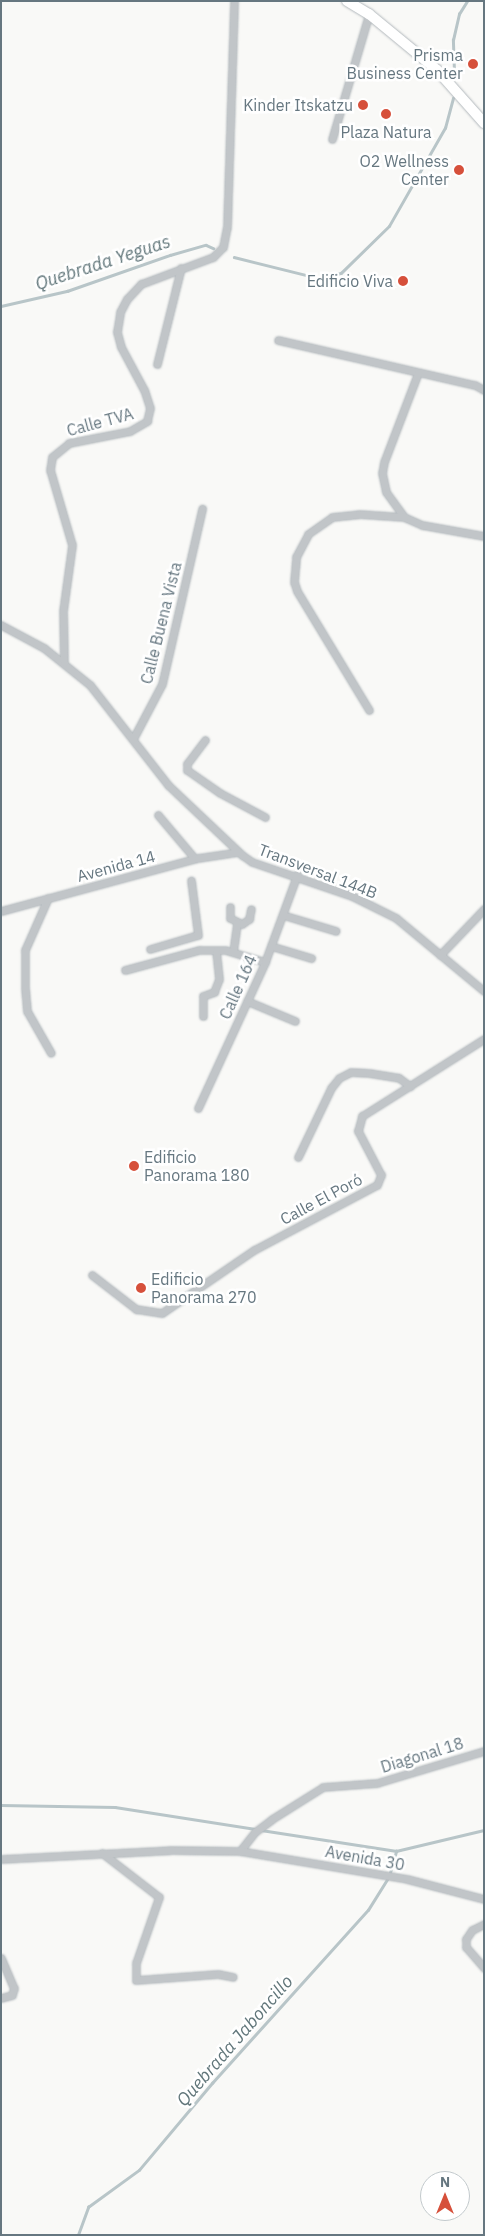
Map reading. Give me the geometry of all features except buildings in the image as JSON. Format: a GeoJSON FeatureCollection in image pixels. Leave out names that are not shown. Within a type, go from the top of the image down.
{"type":"FeatureCollection","features":[{"type":"Feature","properties":{"kind":"main road"},"geometry":{"type":"LineString","coordinates":[[346,1],[369,14],[437,70],[484,123]]}},
{"type":"Feature","properties":{"kind":"street","name":"Calle TVA"},"geometry":{"type":"LineString","coordinates":[[64,662],[63,611],[72,545],[50,470],[52,457],[69,443],[130,431],[147,421],[150,408],[144,390],[121,347],[117,332],[120,312],[127,299],[141,284],[213,257],[225,242],[234,1]]}},
{"type":"Feature","properties":{"kind":"street"},"geometry":{"type":"LineString","coordinates":[[332,139],[369,14]]}},
{"type":"Feature","properties":{"kind":"street"},"geometry":{"type":"LineString","coordinates":[[157,364],[181,268]]}},
{"type":"Feature","properties":{"kind":"street"},"geometry":{"type":"LineString","coordinates":[[278,340],[418,374],[475,385],[484,390]]}},
{"type":"Feature","properties":{"kind":"street"},"geometry":{"type":"LineString","coordinates":[[404,517],[386,492],[382,473],[418,374]]}},
{"type":"Feature","properties":{"kind":"street","name":"Calle Buena Vista"},"geometry":{"type":"LineString","coordinates":[[133,739],[162,684],[202,509]]}},
{"type":"Feature","properties":{"kind":"street"},"geometry":{"type":"LineString","coordinates":[[369,710],[297,591],[294,582],[296,557],[308,534],[332,517],[359,514],[404,517],[422,524],[484,536]]}},
{"type":"Feature","properties":{"kind":"street","name":"Transversal 144B"},"geometry":{"type":"LineString","coordinates":[[1,625],[64,662],[90,685],[168,785],[238,852],[252,862],[297,875],[396,918],[484,991]]}},
{"type":"Feature","properties":{"kind":"street"},"geometry":{"type":"LineString","coordinates":[[205,740],[187,764],[187,770],[220,793],[265,816]]}},
{"type":"Feature","properties":{"kind":"street"},"geometry":{"type":"LineString","coordinates":[[158,815],[195,859]]}},
{"type":"Feature","properties":{"kind":"street","name":"Avenida 14"},"geometry":{"type":"LineString","coordinates":[[1,911],[195,859],[238,852]]}},
{"type":"Feature","properties":{"kind":"street","name":"Calle 164"},"geometry":{"type":"LineString","coordinates":[[198,1108],[265,962],[297,875]]}},
{"type":"Feature","properties":{"kind":"street"},"geometry":{"type":"LineString","coordinates":[[160,960],[154,948],[198,935],[191,880]]}},
{"type":"Feature","properties":{"kind":"street"},"geometry":{"type":"LineString","coordinates":[[48,898],[25,950],[25,988],[27,1011],[51,1053]]}},
{"type":"Feature","properties":{"kind":"street"},"geometry":{"type":"LineString","coordinates":[[230,907],[230,918],[237,923],[246,922],[251,909]]}},
{"type":"Feature","properties":{"kind":"street"},"geometry":{"type":"LineString","coordinates":[[440,955],[484,909]]}},
{"type":"Feature","properties":{"kind":"street"},"geometry":{"type":"LineString","coordinates":[[283,915],[336,932]]}},
{"type":"Feature","properties":{"kind":"street"},"geometry":{"type":"LineString","coordinates":[[233,952],[237,923]]}},
{"type":"Feature","properties":{"kind":"street"},"geometry":{"type":"LineString","coordinates":[[271,946],[311,958]]}},
{"type":"Feature","properties":{"kind":"street"},"geometry":{"type":"LineString","coordinates":[[203,1016],[203,996],[214,992],[219,979],[216,950]]}},
{"type":"Feature","properties":{"kind":"street"},"geometry":{"type":"LineString","coordinates":[[125,970],[183,953],[216,950],[233,952],[265,962]]}},
{"type":"Feature","properties":{"kind":"street"},"geometry":{"type":"LineString","coordinates":[[247,1001],[295,1021]]}},
{"type":"Feature","properties":{"kind":"street","name":"Calle El Poró"},"geometry":{"type":"LineString","coordinates":[[92,1275],[136,1309],[162,1312],[254,1250],[377,1186],[381,1175],[358,1131],[359,1120],[484,1039]]}},
{"type":"Feature","properties":{"kind":"street"},"geometry":{"type":"LineString","coordinates":[[298,1157],[330,1088],[339,1078],[351,1072],[369,1073],[399,1078],[410,1086]]}},
{"type":"Feature","properties":{"kind":"street","name":"Diagonal 18"},"geometry":{"type":"LineString","coordinates":[[240,1851],[258,1829],[323,1787],[377,1783],[484,1751]]}},
{"type":"Feature","properties":{"kind":"street","name":"Avenida 30"},"geometry":{"type":"LineString","coordinates":[[1,1859],[102,1853],[240,1851],[407,1879],[484,1898]]}},
{"type":"Feature","properties":{"kind":"street"},"geometry":{"type":"LineString","coordinates":[[102,1853],[159,1897],[136,1963],[136,1980],[218,1974],[233,1977]]}},
{"type":"Feature","properties":{"kind":"street"},"geometry":{"type":"LineString","coordinates":[[484,1924],[472,1930],[466,1939],[466,1947],[484,1968]]}},
{"type":"Feature","properties":{"kind":"street"},"geometry":{"type":"LineString","coordinates":[[1,1958],[14,1988],[12,1995],[1,1998]]}},
{"type":"Feature","properties":{"kind":"waterway","name":"Quebrada Yeguas"},"geometry":{"type":"LineString","coordinates":[[454,72],[453,40],[459,14],[467,1]]}},
{"type":"Feature","properties":{"kind":"waterway","name":"Quebrada Yeguas"},"geometry":{"type":"LineString","coordinates":[[234,257],[322,279],[341,273],[389,226],[445,128],[453,98]]}},
{"type":"Feature","properties":{"kind":"waterway","name":"Quebrada Yeguas"},"geometry":{"type":"LineString","coordinates":[[1,306],[67,291],[170,255],[206,245],[213,248]]}},
{"type":"Feature","properties":{"kind":"waterway","name":"Quebrada Jaboncillo"},"geometry":{"type":"LineString","coordinates":[[1,1805],[115,1807],[255,1829]]}},
{"type":"Feature","properties":{"kind":"waterway","name":"Quebrada Jaboncillo"},"geometry":{"type":"LineString","coordinates":[[261,1830],[396,1851],[484,1830]]}},
{"type":"Feature","properties":{"kind":"waterway","name":"Quebrada Jaboncillo"},"geometry":{"type":"LineString","coordinates":[[78,2235],[88,2207],[139,2170],[212,2083],[368,1910],[389,1876],[396,1851]]}},
{"type":"Feature","properties":{"kind":"place","name":"Prisma Business Center"},"geometry":{"type":"Point","coordinates":[473,64]}},
{"type":"Feature","properties":{"kind":"place","name":"Kinder Itskatzu"},"geometry":{"type":"Point","coordinates":[363,105]}},
{"type":"Feature","properties":{"kind":"place","name":"Plaza Natura"},"geometry":{"type":"Point","coordinates":[386,114]}},
{"type":"Feature","properties":{"kind":"place","name":"O2 Wellness Center"},"geometry":{"type":"Point","coordinates":[459,170]}},
{"type":"Feature","properties":{"kind":"place","name":"Edificio Viva"},"geometry":{"type":"Point","coordinates":[403,281]}},
{"type":"Feature","properties":{"kind":"place","name":"Edificio Panorama 180"},"geometry":{"type":"Point","coordinates":[134,1166]}},
{"type":"Feature","properties":{"kind":"place","name":"Edificio Panorama 270"},"geometry":{"type":"Point","coordinates":[141,1288]}}]}
